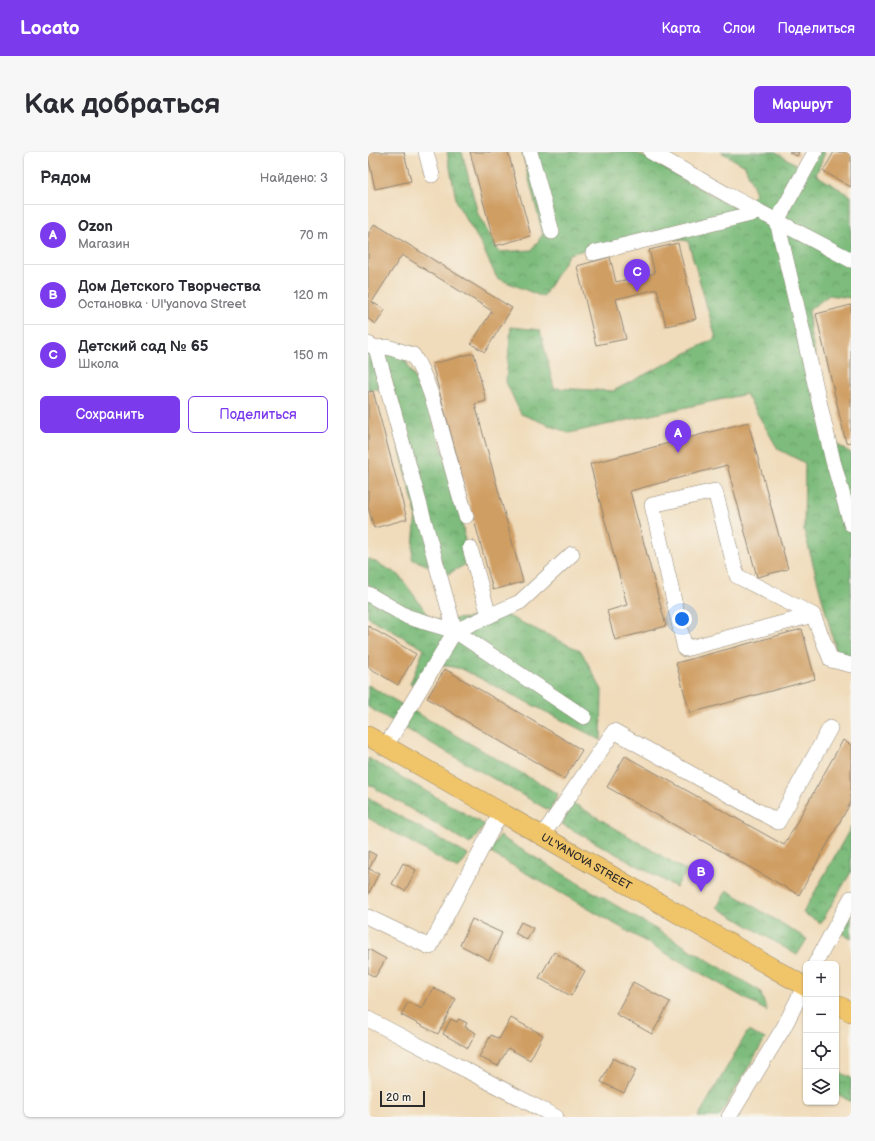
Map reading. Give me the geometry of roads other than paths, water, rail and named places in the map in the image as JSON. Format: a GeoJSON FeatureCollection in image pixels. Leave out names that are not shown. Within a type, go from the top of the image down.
{"type":"FeatureCollection","features":[{"type":"Feature","properties":{"kind":"main road","name":"UL'YANOVA STREET"},"geometry":{"type":"LineString","coordinates":[[368,736],[803,984]]}},
{"type":"Feature","properties":{"kind":"main road"},"geometry":{"type":"LineString","coordinates":[[839,1006],[851,1012]]}},
{"type":"Feature","properties":{"kind":"street"},"geometry":{"type":"LineString","coordinates":[[426,152],[432,175]]}},
{"type":"Feature","properties":{"kind":"street"},"geometry":{"type":"LineString","coordinates":[[530,152],[552,232]]}},
{"type":"Feature","properties":{"kind":"street"},"geometry":{"type":"LineString","coordinates":[[651,152],[759,212],[851,260]]}},
{"type":"Feature","properties":{"kind":"street"},"geometry":{"type":"LineString","coordinates":[[815,152],[777,221],[833,461],[851,524]]}},
{"type":"Feature","properties":{"kind":"street"},"geometry":{"type":"LineString","coordinates":[[593,253],[759,212]]}},
{"type":"Feature","properties":{"kind":"street"},"geometry":{"type":"LineString","coordinates":[[455,631],[372,346],[387,347],[413,355],[421,368],[431,391],[466,516]]}},
{"type":"Feature","properties":{"kind":"street"},"geometry":{"type":"LineString","coordinates":[[813,615],[686,649],[652,505],[715,492],[737,576],[813,615],[831,660],[851,665]]}},
{"type":"Feature","properties":{"kind":"street"},"geometry":{"type":"LineString","coordinates":[[470,548],[489,616]]}},
{"type":"Feature","properties":{"kind":"street"},"geometry":{"type":"LineString","coordinates":[[386,746],[455,631],[520,602],[572,554]]}},
{"type":"Feature","properties":{"kind":"street"},"geometry":{"type":"LineString","coordinates":[[368,594],[408,617],[455,631],[584,717]]}},
{"type":"Feature","properties":{"kind":"street"},"geometry":{"type":"LineString","coordinates":[[542,836],[614,731],[778,822],[830,728]]}},
{"type":"Feature","properties":{"kind":"street"},"geometry":{"type":"LineString","coordinates":[[368,917],[430,947],[501,812]]}},
{"type":"Feature","properties":{"kind":"street"},"geometry":{"type":"LineString","coordinates":[[818,961],[851,898]]}},
{"type":"Feature","properties":{"kind":"street"},"geometry":{"type":"LineString","coordinates":[[729,1117],[784,1027],[803,992]]}},
{"type":"Feature","properties":{"kind":"street"},"geometry":{"type":"LineString","coordinates":[[368,1019],[556,1117]]}},
{"type":"Feature","properties":{"kind":"place","name":"Детский сад № 65"},"geometry":{"type":"Point","coordinates":[637,292]}},
{"type":"Feature","properties":{"kind":"place","name":"Ozon"},"geometry":{"type":"Point","coordinates":[678,453]}},
{"type":"Feature","properties":{"kind":"place","name":"Дом Детского Творчества"},"geometry":{"type":"Point","coordinates":[701,892]}}]}
